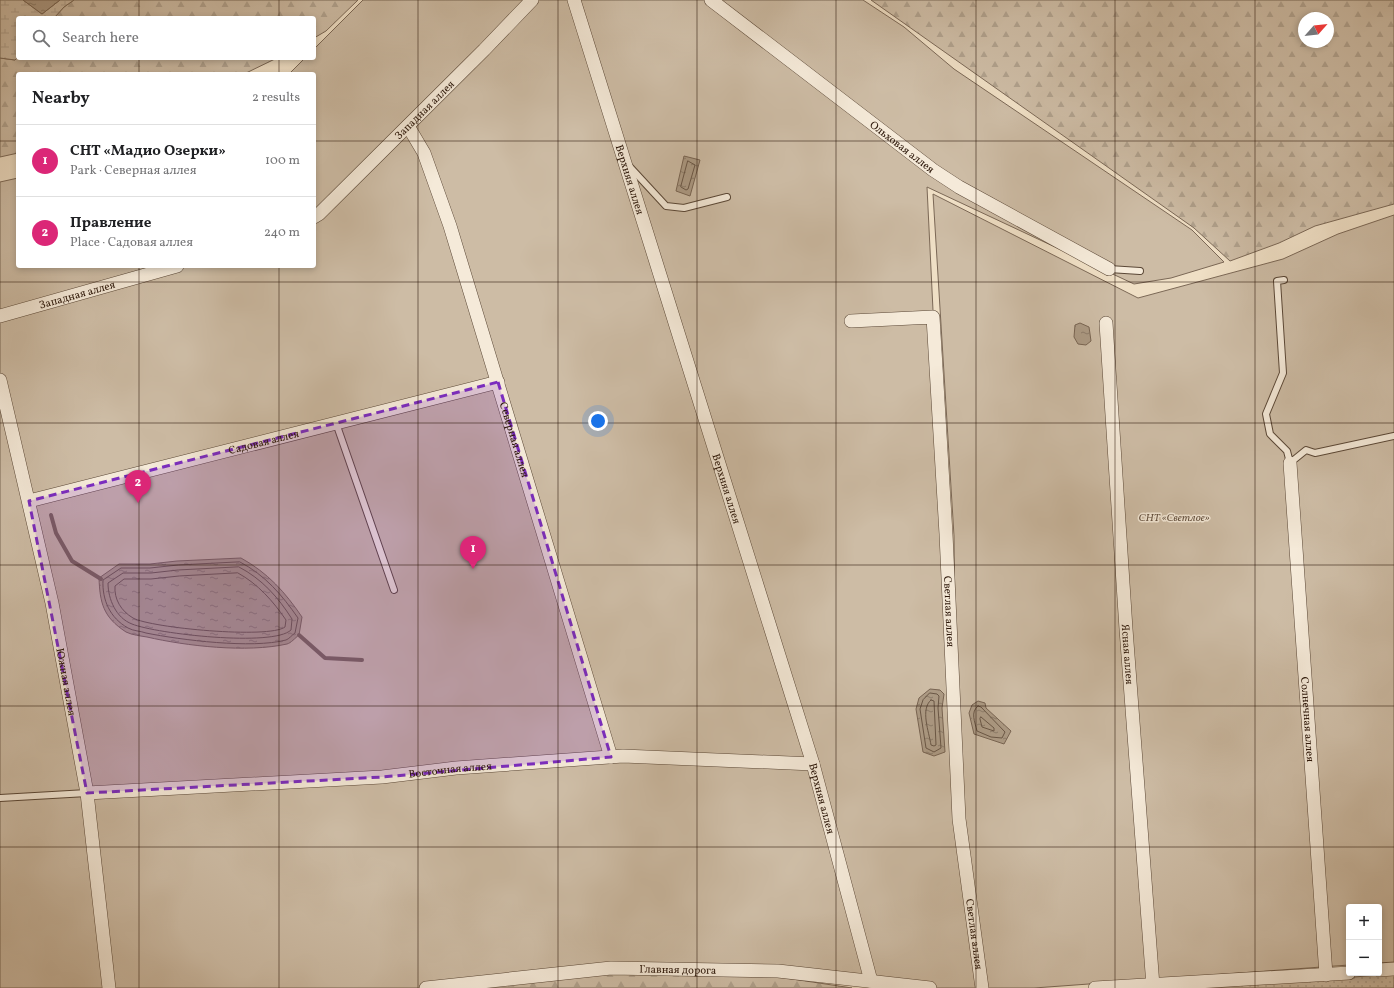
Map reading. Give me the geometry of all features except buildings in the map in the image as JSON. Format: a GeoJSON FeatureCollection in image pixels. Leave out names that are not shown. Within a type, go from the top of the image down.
{"type":"FeatureCollection","features":[{"type":"Feature","properties":{"kind":"street","name":"Западная аллея"},"geometry":{"type":"LineString","coordinates":[[316,216],[408,126],[532,0]]}},
{"type":"Feature","properties":{"kind":"street","name":"Верхняя аллея"},"geometry":{"type":"LineString","coordinates":[[574,0],[813,764],[871,981]]}},
{"type":"Feature","properties":{"kind":"street","name":"Ольховая аллея"},"geometry":{"type":"LineString","coordinates":[[711,0],[933,170],[966,191],[1109,269]]}},
{"type":"Feature","properties":{"kind":"street","name":"Северная аллея"},"geometry":{"type":"LineString","coordinates":[[408,126],[424,153],[437,190],[498,382],[611,757]]}},
{"type":"Feature","properties":{"kind":"street","name":"Западная аллея"},"geometry":{"type":"LineString","coordinates":[[0,316],[170,268]]}},
{"type":"Feature","properties":{"kind":"street","name":"Светлая аллея"},"geometry":{"type":"LineString","coordinates":[[851,321],[933,317],[959,819],[982,988]]}},
{"type":"Feature","properties":{"kind":"street","name":"Ясная аллея"},"geometry":{"type":"LineString","coordinates":[[1106,323],[1126,629],[1153,986]]}},
{"type":"Feature","properties":{"kind":"street","name":"Южная аллея"},"geometry":{"type":"LineString","coordinates":[[0,380],[52,603],[87,793],[109,988]]}},
{"type":"Feature","properties":{"kind":"street","name":"Садовая аллея"},"geometry":{"type":"LineString","coordinates":[[29,501],[498,382]]}},
{"type":"Feature","properties":{"kind":"street","name":"Солнечная аллея"},"geometry":{"type":"LineString","coordinates":[[1290,463],[1326,974]]}},
{"type":"Feature","properties":{"kind":"street","name":"Восточная аллея"},"geometry":{"type":"LineString","coordinates":[[87,793],[382,777],[456,768],[611,757],[813,764]]}},
{"type":"Feature","properties":{"kind":"street","name":"Главная дорога"},"geometry":{"type":"LineString","coordinates":[[426,988],[611,968],[778,971],[930,988]]}},
{"type":"Feature","properties":{"kind":"street"},"geometry":{"type":"LineString","coordinates":[[1382,970],[1394,969]]}},
{"type":"Feature","properties":{"kind":"street"},"geometry":{"type":"LineString","coordinates":[[1095,988],[1153,986],[1346,973]]}},
{"type":"Feature","properties":{"kind":"lane"},"geometry":{"type":"LineString","coordinates":[[625,162],[666,206],[684,208],[727,197]]}},
{"type":"Feature","properties":{"kind":"lane"},"geometry":{"type":"LineString","coordinates":[[1109,269],[1140,271]]}},
{"type":"Feature","properties":{"kind":"lane"},"geometry":{"type":"LineString","coordinates":[[1284,280],[1278,281],[1283,373],[1266,414],[1270,434],[1287,451],[1290,463],[1306,450],[1314,453],[1394,436]]}},
{"type":"Feature","properties":{"kind":"lane"},"geometry":{"type":"LineString","coordinates":[[336,422],[394,590]]}},
{"type":"Feature","properties":{"kind":"lane"},"geometry":{"type":"LineString","coordinates":[[0,798],[87,793]]}},
{"type":"Feature","properties":{"kind":"highlighted area"},"geometry":{"type":"Polygon","coordinates":[[[498,382],[611,757],[382,777],[87,793],[29,501],[498,382]]]}},
{"type":"Feature","properties":{"kind":"green space"},"geometry":{"type":"Polygon","coordinates":[[[0,0],[23,0],[42,14],[60,0],[74,0],[64,7],[56,16],[16,16],[16,59],[0,58],[0,0]]]}},
{"type":"Feature","properties":{"kind":"green space"},"geometry":{"type":"Polygon","coordinates":[[[74,0],[358,0],[326,31],[316,37],[316,16],[56,16],[64,7],[74,0]]]}},
{"type":"Feature","properties":{"kind":"green space","name":"СНТ «Светлое»"},"geometry":{"type":"Polygon","coordinates":[[[363,0],[863,0],[904,27],[954,69],[1192,230],[1224,262],[1171,278],[1134,284],[927,187],[957,804],[954,536],[933,194],[1138,298],[1283,259],[1338,234],[1394,215],[1394,962],[1382,963],[1382,904],[1346,904],[1346,965],[1034,988],[914,988],[740,973],[611,972],[461,988],[0,988],[0,182],[16,178],[16,268],[316,268],[316,72],[291,72],[303,60],[316,60],[316,47],[363,0]]]}},
{"type":"Feature","properties":{"kind":"green space"},"geometry":{"type":"Polygon","coordinates":[[[871,0],[1394,0],[1394,204],[1315,226],[1279,243],[1230,261],[1194,228],[871,0]]]}},
{"type":"Feature","properties":{"kind":"green space"},"geometry":{"type":"Polygon","coordinates":[[[0,58],[15,60],[273,60],[248,72],[16,72],[16,153],[0,157],[0,58]]]}},
{"type":"Feature","properties":{"kind":"green space"},"geometry":{"type":"Polygon","coordinates":[[[611,974],[779,977],[852,988],[480,988],[611,974]]]}},
{"type":"Feature","properties":{"kind":"green space"},"geometry":{"type":"Polygon","coordinates":[[[1394,974],[1394,988],[1205,988],[1382,976],[1394,974]]]}},
{"type":"Feature","properties":{"kind":"water"},"geometry":{"type":"Polygon","coordinates":[[[23,0],[60,0],[42,14],[23,0]]]}},
{"type":"Feature","properties":{"kind":"water"},"geometry":{"type":"Polygon","coordinates":[[[684,156],[700,160],[690,196],[676,191],[684,156]]]}},
{"type":"Feature","properties":{"kind":"water"},"geometry":{"type":"Polygon","coordinates":[[[1080,323],[1089,327],[1091,341],[1086,345],[1078,344],[1074,337],[1075,325],[1080,323]]]}},
{"type":"Feature","properties":{"kind":"water"},"geometry":{"type":"Polygon","coordinates":[[[241,558],[268,577],[289,599],[302,617],[299,635],[292,642],[271,647],[235,648],[198,646],[134,635],[126,632],[112,621],[104,609],[100,595],[99,578],[119,564],[150,564],[177,561],[241,558]]]}},
{"type":"Feature","properties":{"kind":"water"},"geometry":{"type":"Polygon","coordinates":[[[930,689],[940,690],[944,694],[942,708],[945,752],[934,756],[923,752],[916,709],[919,698],[930,689]]]}},
{"type":"Feature","properties":{"kind":"water"},"geometry":{"type":"Polygon","coordinates":[[[978,701],[985,703],[986,708],[1011,731],[1004,744],[974,734],[969,713],[972,705],[978,701]]]}},
{"type":"Feature","properties":{"kind":"waterway"},"geometry":{"type":"LineString","coordinates":[[51,515],[56,533],[72,561],[101,579]]}},
{"type":"Feature","properties":{"kind":"waterway"},"geometry":{"type":"LineString","coordinates":[[299,635],[325,658],[362,660]]}},
{"type":"Feature","properties":{"kind":"place","name":"Правление"},"geometry":{"type":"Point","coordinates":[138,503]}},
{"type":"Feature","properties":{"kind":"place","name":"СНТ «Мадио Озерки»"},"geometry":{"type":"Point","coordinates":[473,569]}}]}
